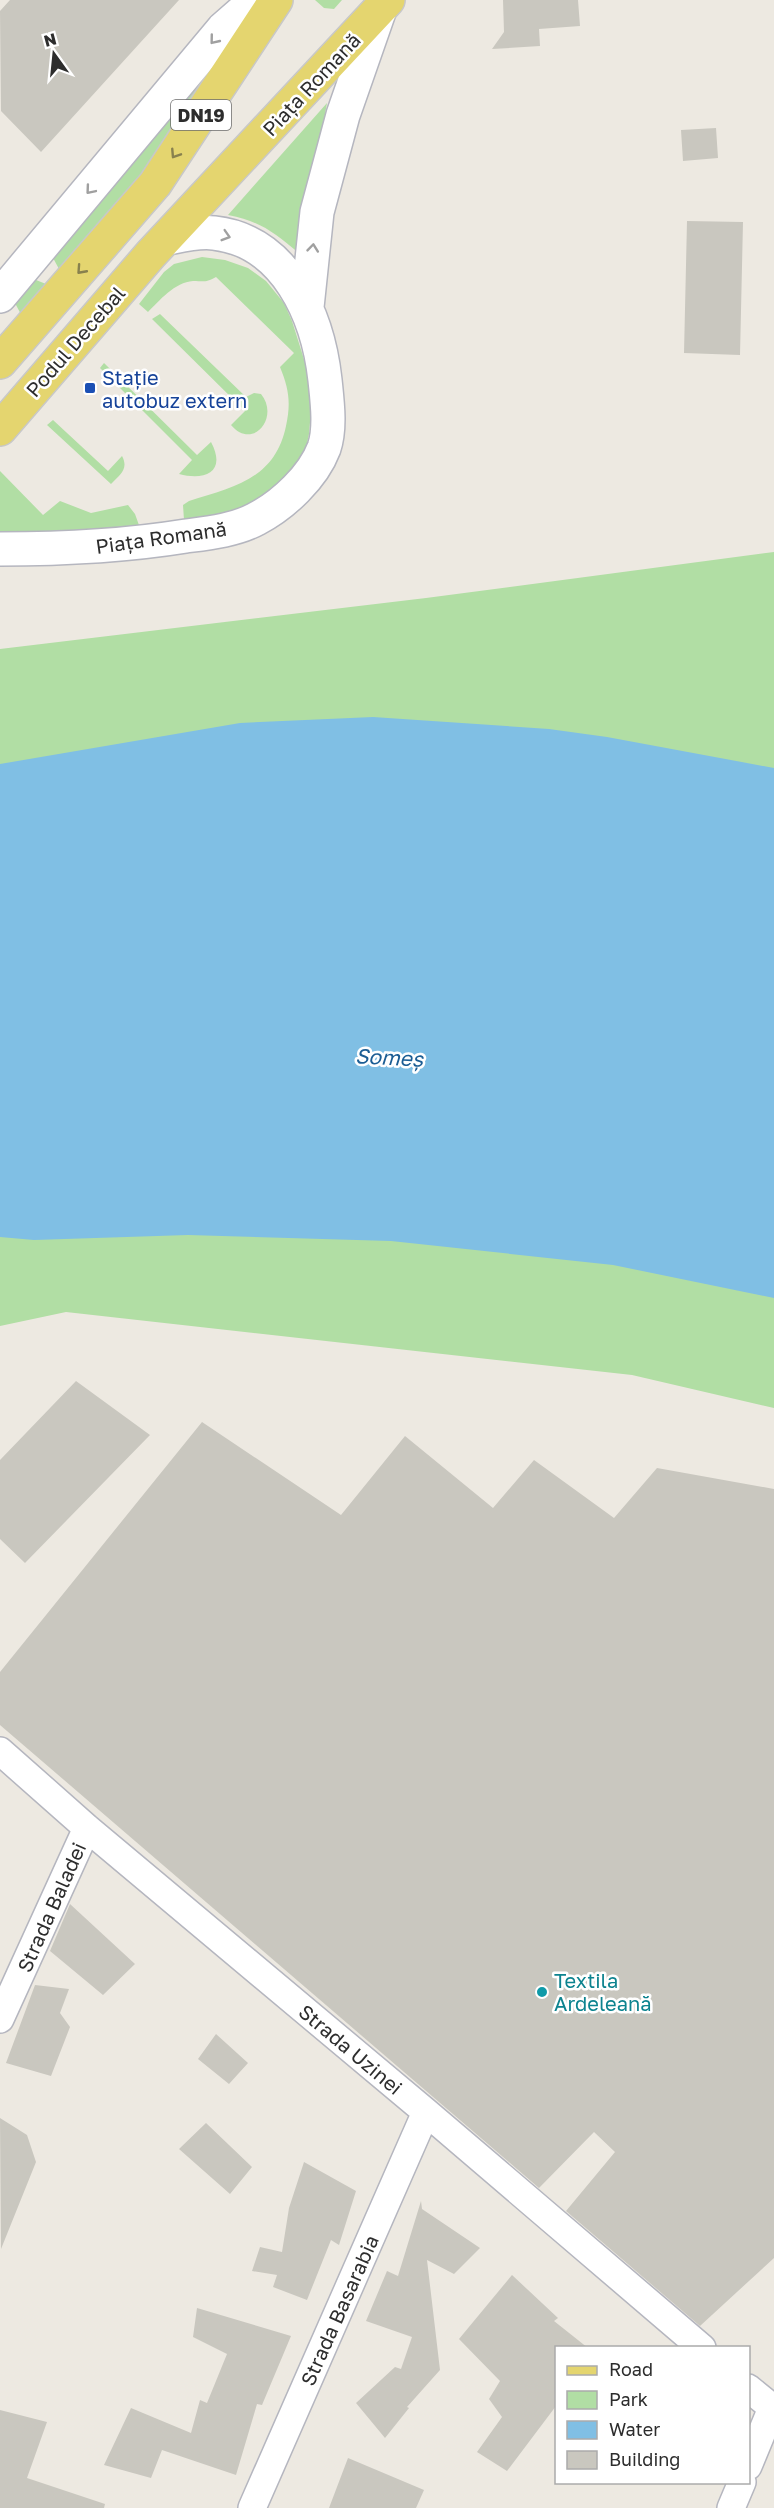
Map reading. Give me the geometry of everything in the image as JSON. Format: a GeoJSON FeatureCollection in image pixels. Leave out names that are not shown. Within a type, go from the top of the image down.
{"type":"FeatureCollection","features":[{"type":"Feature","properties":{"kind":"main road","name":"DN19"},"geometry":{"type":"LineString","coordinates":[[0,362],[155,184],[276,0]]}},
{"type":"Feature","properties":{"kind":"main road","name":"Piața Romană"},"geometry":{"type":"LineString","coordinates":[[160,246],[384,4]]}},
{"type":"Feature","properties":{"kind":"main road","name":"Podul Decebal"},"geometry":{"type":"LineString","coordinates":[[0,429],[160,246]]}},
{"type":"Feature","properties":{"kind":"street"},"geometry":{"type":"LineString","coordinates":[[0,296],[223,29],[256,0]]}},
{"type":"Feature","properties":{"kind":"street","name":"Piața Romană"},"geometry":{"type":"LineString","coordinates":[[307,307],[317,212],[343,115],[384,4]]}},
{"type":"Feature","properties":{"kind":"street","name":"Piața Romană"},"geometry":{"type":"LineString","coordinates":[[0,549],[78,549],[128,545],[216,532],[255,520],[286,500],[316,464],[325,446],[327,434],[327,398],[323,364],[307,307],[280,265],[246,242],[215,233],[196,232],[160,246]]}},
{"type":"Feature","properties":{"kind":"street","name":"Strada Uzinei"},"geometry":{"type":"LineString","coordinates":[[0,1751],[87,1828],[426,2112],[700,2346]]}},
{"type":"Feature","properties":{"kind":"street","name":"Strada Baladei"},"geometry":{"type":"LineString","coordinates":[[0,2019],[87,1828]]}},
{"type":"Feature","properties":{"kind":"street","name":"Strada Basarabia"},"geometry":{"type":"LineString","coordinates":[[252,2508],[426,2112]]}},
{"type":"Feature","properties":{"kind":"street"},"geometry":{"type":"LineString","coordinates":[[750,2390],[773,2409],[750,2461]]}},
{"type":"Feature","properties":{"kind":"street"},"geometry":{"type":"LineString","coordinates":[[731,2508],[741,2484]]}},
{"type":"Feature","properties":{"kind":"green space"},"geometry":{"type":"Polygon","coordinates":[[[315,0],[342,0],[334,9],[324,8],[315,0]]]}},
{"type":"Feature","properties":{"kind":"green space"},"geometry":{"type":"Polygon","coordinates":[[[204,75],[208,83],[149,166],[110,215],[59,269],[52,256],[204,75]]]}},
{"type":"Feature","properties":{"kind":"green space"},"geometry":{"type":"Polygon","coordinates":[[[327,103],[300,254],[267,229],[228,215],[327,103]]]}},
{"type":"Feature","properties":{"kind":"green space"},"geometry":{"type":"Polygon","coordinates":[[[202,257],[225,260],[248,268],[266,281],[284,303],[292,321],[313,388],[309,434],[303,463],[286,486],[237,516],[184,520],[183,505],[237,485],[262,469],[273,458],[281,444],[289,403],[280,367],[294,353],[216,277],[207,281],[186,282],[180,285],[148,312],[139,304],[164,272],[174,264],[202,257]]]}},
{"type":"Feature","properties":{"kind":"green space"},"geometry":{"type":"Polygon","coordinates":[[[36,280],[56,288],[24,320],[16,305],[15,295],[27,281],[36,280]]]}},
{"type":"Feature","properties":{"kind":"green space"},"geometry":{"type":"Polygon","coordinates":[[[160,314],[246,397],[254,393],[261,394],[266,403],[267,412],[266,421],[261,428],[255,433],[248,434],[239,432],[231,425],[245,411],[152,319],[160,314]]]}},
{"type":"Feature","properties":{"kind":"green space"},"geometry":{"type":"Polygon","coordinates":[[[104,363],[197,455],[211,442],[216,461],[211,472],[197,476],[179,474],[192,460],[100,368],[104,363]]]}},
{"type":"Feature","properties":{"kind":"green space"},"geometry":{"type":"Polygon","coordinates":[[[53,420],[108,471],[122,456],[124,468],[120,475],[111,484],[47,425],[53,420]]]}},
{"type":"Feature","properties":{"kind":"green space"},"geometry":{"type":"Polygon","coordinates":[[[0,471],[43,515],[60,501],[91,513],[128,505],[135,514],[140,528],[126,531],[0,533],[0,471]]]}},
{"type":"Feature","properties":{"kind":"green space"},"geometry":{"type":"Polygon","coordinates":[[[774,552],[774,1408],[632,1375],[66,1312],[0,1326],[0,649],[426,598],[774,552]]]}},
{"type":"Feature","properties":{"kind":"water","name":"Someș"},"geometry":{"type":"Polygon","coordinates":[[[373,717],[549,729],[607,737],[774,768],[774,1298],[613,1265],[391,1241],[188,1235],[34,1240],[0,1237],[0,764],[240,723],[373,717]]]}},
{"type":"Feature","properties":{"kind":"building"},"geometry":{"type":"Polygon","coordinates":[[[10,0],[179,0],[41,152],[1,111],[0,11],[10,0]]]}},
{"type":"Feature","properties":{"kind":"building"},"geometry":{"type":"Polygon","coordinates":[[[503,0],[578,0],[580,26],[539,29],[540,46],[492,49],[504,32],[503,0]]]}},
{"type":"Feature","properties":{"kind":"building"},"geometry":{"type":"Polygon","coordinates":[[[716,128],[718,158],[683,161],[681,130],[716,128]]]}},
{"type":"Feature","properties":{"kind":"building"},"geometry":{"type":"Polygon","coordinates":[[[687,221],[743,222],[740,355],[684,353],[687,221]]]}},
{"type":"Feature","properties":{"kind":"building"},"geometry":{"type":"Polygon","coordinates":[[[76,1381],[150,1435],[25,1563],[0,1539],[0,1460],[76,1381]]]}},
{"type":"Feature","properties":{"kind":"building","name":"Textila Ardeleană"},"geometry":{"type":"Polygon","coordinates":[[[202,1422],[341,1515],[405,1436],[493,1508],[534,1460],[614,1518],[657,1468],[774,1489],[774,2258],[700,2326],[566,2211],[615,2152],[594,2132],[539,2188],[0,1725],[0,1672],[202,1422]]]}},
{"type":"Feature","properties":{"kind":"building"},"geometry":{"type":"Polygon","coordinates":[[[70,1904],[135,1964],[103,1995],[50,1951],[70,1904]]]}},
{"type":"Feature","properties":{"kind":"building"},"geometry":{"type":"Polygon","coordinates":[[[35,1985],[69,1989],[60,2013],[70,2027],[51,2076],[6,2063],[35,1985]]]}},
{"type":"Feature","properties":{"kind":"building"},"geometry":{"type":"Polygon","coordinates":[[[216,2034],[248,2063],[229,2084],[198,2059],[216,2034]]]}},
{"type":"Feature","properties":{"kind":"building"},"geometry":{"type":"Polygon","coordinates":[[[0,2118],[27,2135],[36,2162],[1,2249],[0,2118]]]}},
{"type":"Feature","properties":{"kind":"building"},"geometry":{"type":"Polygon","coordinates":[[[206,2123],[252,2167],[230,2194],[179,2149],[206,2123]]]}},
{"type":"Feature","properties":{"kind":"building"},"geometry":{"type":"Polygon","coordinates":[[[304,2162],[356,2191],[339,2245],[331,2240],[307,2300],[273,2287],[277,2275],[252,2271],[260,2247],[282,2252],[289,2208],[304,2162]]]}},
{"type":"Feature","properties":{"kind":"building"},"geometry":{"type":"Polygon","coordinates":[[[421,2201],[422,2209],[480,2248],[454,2274],[427,2260],[440,2370],[407,2407],[409,2408],[385,2438],[356,2403],[395,2367],[401,2369],[412,2337],[366,2321],[387,2271],[398,2276],[421,2201]]]}},
{"type":"Feature","properties":{"kind":"building"},"geometry":{"type":"Polygon","coordinates":[[[512,2275],[558,2318],[554,2321],[585,2346],[555,2346],[555,2407],[507,2471],[477,2452],[502,2417],[489,2399],[500,2381],[459,2339],[512,2275]]]}},
{"type":"Feature","properties":{"kind":"building"},"geometry":{"type":"Polygon","coordinates":[[[197,2308],[291,2336],[262,2405],[257,2404],[236,2475],[162,2450],[151,2478],[104,2465],[131,2408],[191,2433],[200,2400],[207,2403],[227,2354],[193,2337],[197,2308]]]}},
{"type":"Feature","properties":{"kind":"building"},"geometry":{"type":"Polygon","coordinates":[[[0,2410],[47,2422],[27,2478],[105,2504],[104,2508],[0,2508],[0,2410]]]}},
{"type":"Feature","properties":{"kind":"building"},"geometry":{"type":"Polygon","coordinates":[[[348,2458],[424,2490],[416,2508],[329,2508],[348,2458]]]}},
{"type":"Feature","properties":{"kind":"place","name":"Stație autobuz extern"},"geometry":{"type":"Point","coordinates":[90,388]}},
{"type":"Feature","properties":{"kind":"place","name":"Textila Ardeleană"},"geometry":{"type":"Point","coordinates":[542,1992]}}]}
